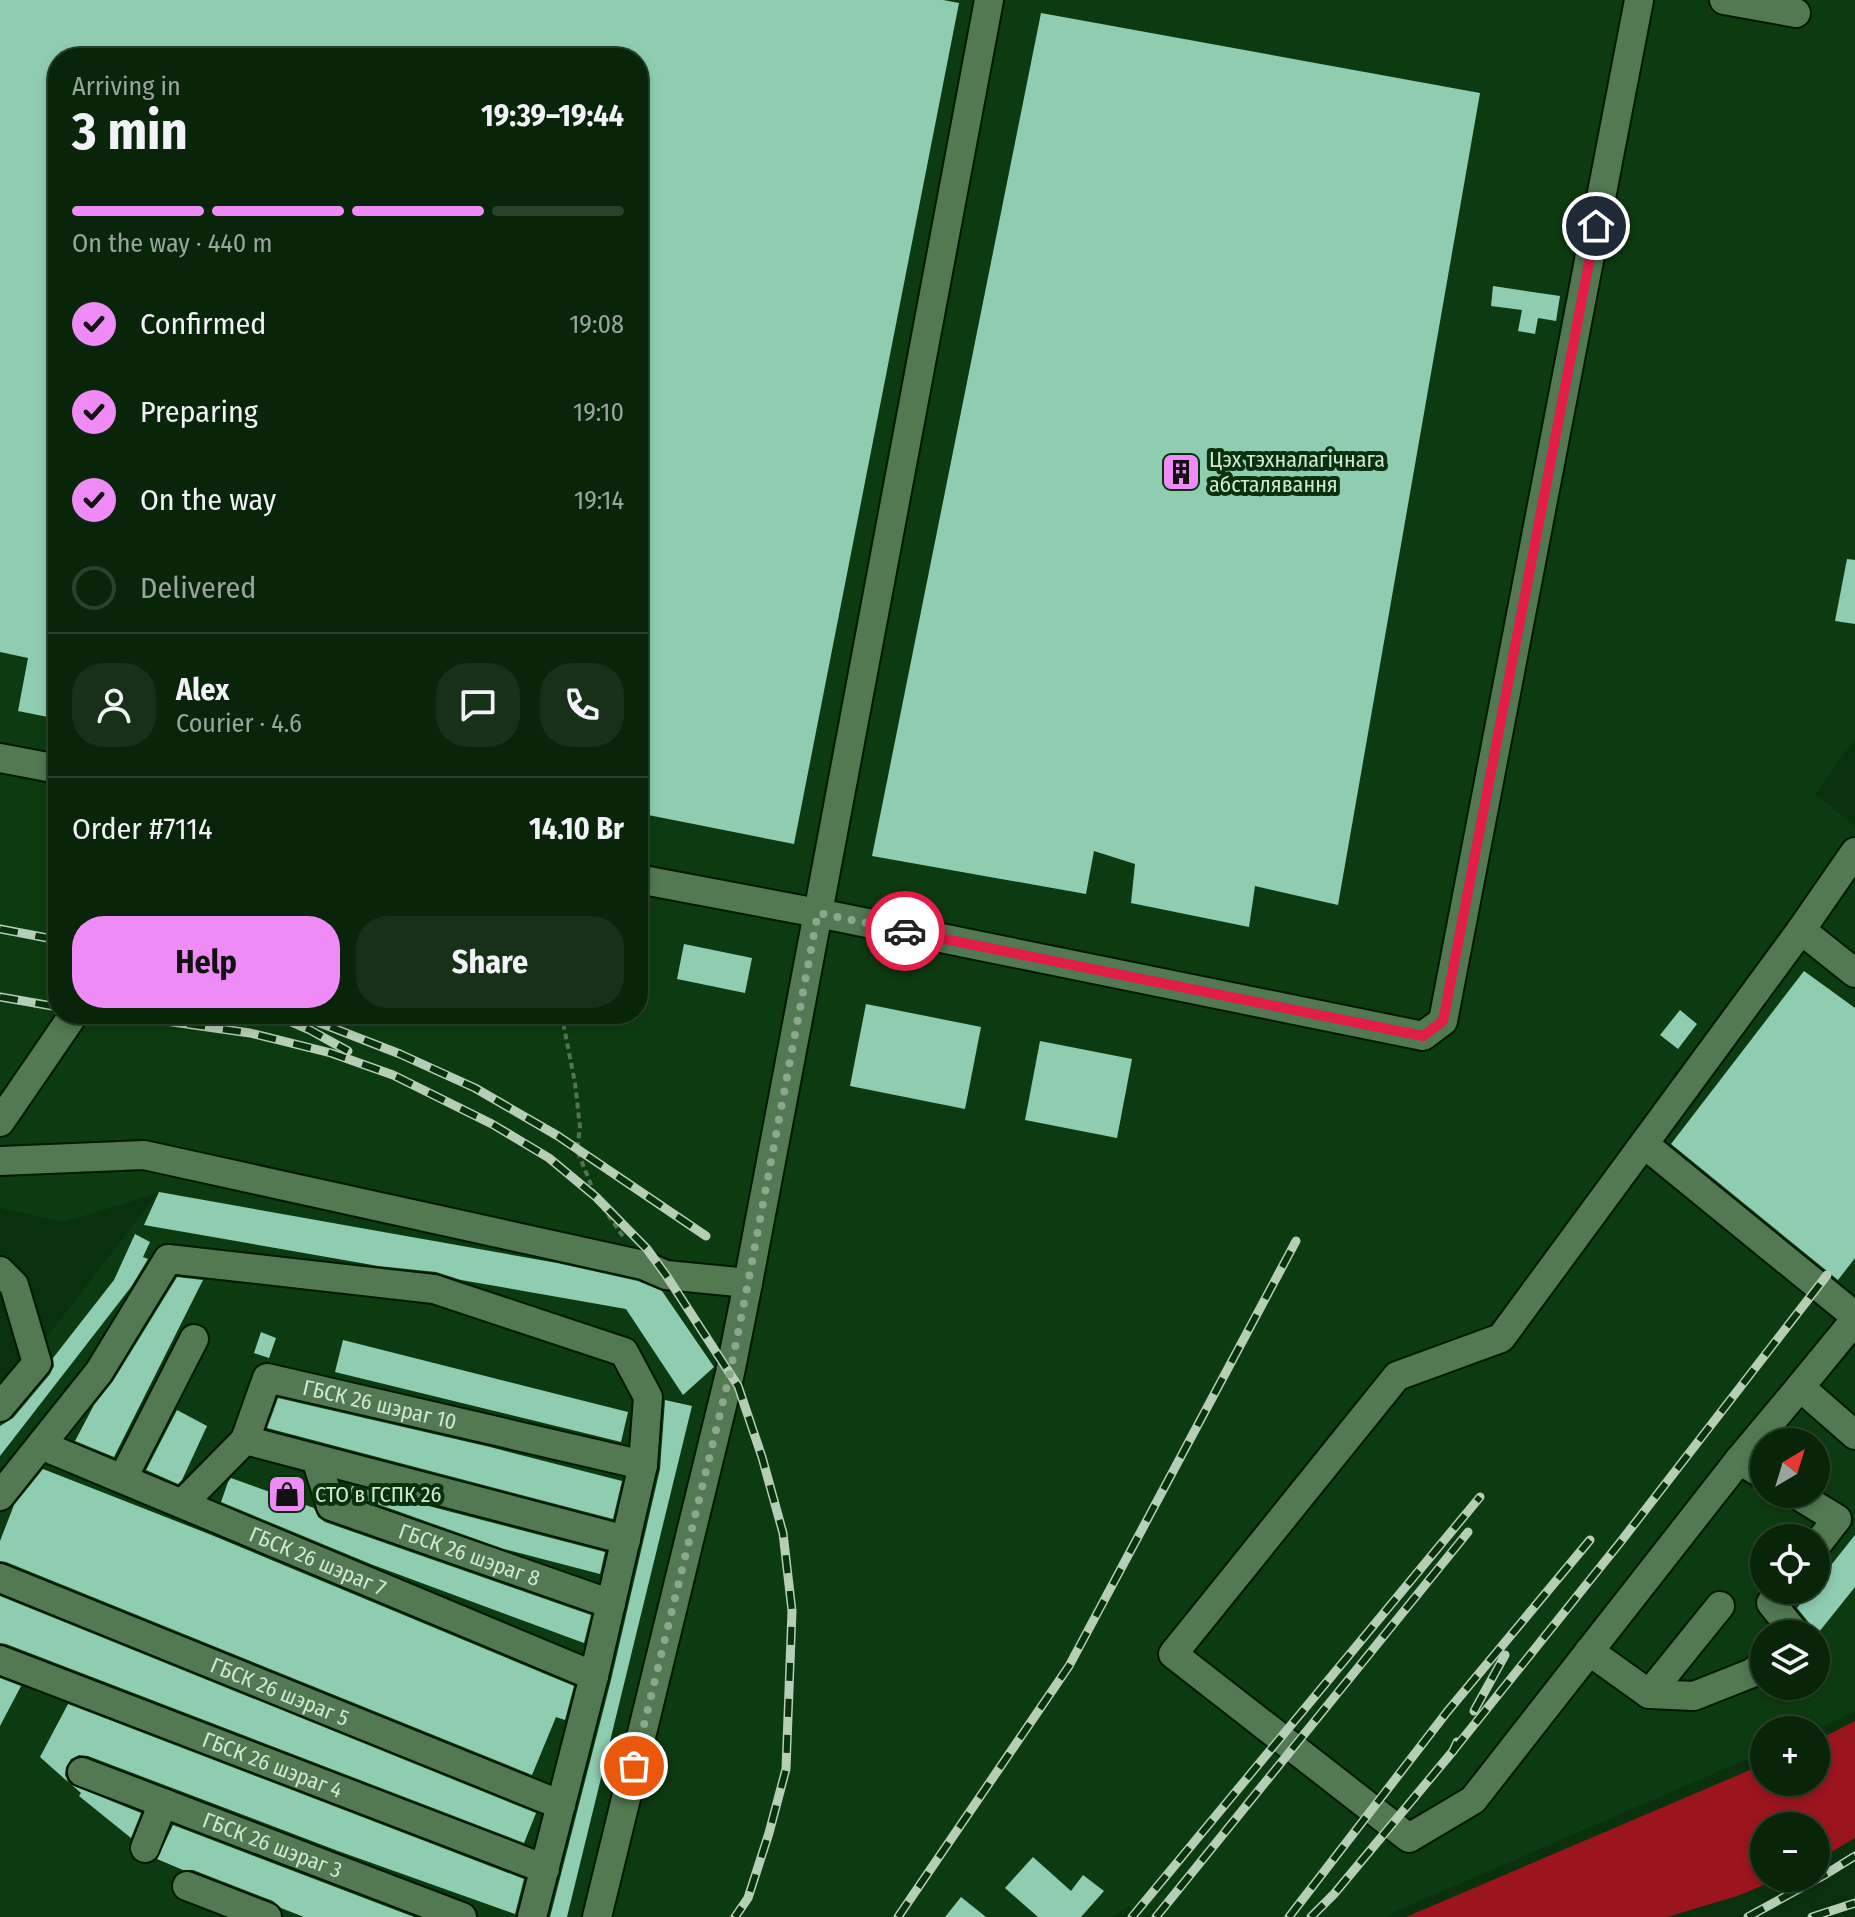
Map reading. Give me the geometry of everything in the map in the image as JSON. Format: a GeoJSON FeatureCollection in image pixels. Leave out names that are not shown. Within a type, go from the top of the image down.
{"type":"FeatureCollection","features":[{"type":"Feature","properties":{"kind":"street"},"geometry":{"type":"LineString","coordinates":[[597,1917],[730,1373],[989,0]]}},
{"type":"Feature","properties":{"kind":"street"},"geometry":{"type":"LineString","coordinates":[[648,881],[1423,1036],[1443,1021],[1639,0]]}},
{"type":"Feature","properties":{"kind":"street"},"geometry":{"type":"LineString","coordinates":[[1724,0],[1796,13]]}},
{"type":"Feature","properties":{"kind":"street"},"geometry":{"type":"LineString","coordinates":[[0,758],[48,767]]}},
{"type":"Feature","properties":{"kind":"street"},"geometry":{"type":"LineString","coordinates":[[1644,1144],[1855,1318],[1739,1460],[1473,1800],[1409,1838],[1173,1654],[1397,1376],[1501,1338],[1855,852]]}},
{"type":"Feature","properties":{"kind":"street"},"geometry":{"type":"LineString","coordinates":[[1801,930],[1855,973]]}},
{"type":"Feature","properties":{"kind":"street"},"geometry":{"type":"LineString","coordinates":[[0,1122],[67,1024]]}},
{"type":"Feature","properties":{"kind":"street"},"geometry":{"type":"LineString","coordinates":[[0,1161],[144,1155],[643,1265],[666,1275],[748,1283]]}},
{"type":"Feature","properties":{"kind":"street"},"geometry":{"type":"LineString","coordinates":[[0,1496],[99,1372],[168,1259],[434,1289],[624,1352],[648,1397],[643,1465],[594,1676],[532,1917]]}},
{"type":"Feature","properties":{"kind":"street"},"geometry":{"type":"LineString","coordinates":[[0,1271],[14,1285],[37,1363],[0,1407]]}},
{"type":"Feature","properties":{"kind":"street"},"geometry":{"type":"LineString","coordinates":[[123,1478],[194,1339]]}},
{"type":"Feature","properties":{"kind":"street","name":"ГБСК 26 шэраг 10"},"geometry":{"type":"LineString","coordinates":[[183,1503],[245,1440],[267,1378],[643,1465]]}},
{"type":"Feature","properties":{"kind":"street"},"geometry":{"type":"LineString","coordinates":[[1800,1387],[1855,1435]]}},
{"type":"Feature","properties":{"kind":"street"},"geometry":{"type":"LineString","coordinates":[[245,1440],[626,1540]]}},
{"type":"Feature","properties":{"kind":"street","name":"ГБСК 26 шэраг 7"},"geometry":{"type":"LineString","coordinates":[[41,1445],[594,1676]]}},
{"type":"Feature","properties":{"kind":"street","name":"ГБСК 26 шэраг 8"},"geometry":{"type":"LineString","coordinates":[[316,1459],[331,1506],[611,1604]]}},
{"type":"Feature","properties":{"kind":"street"},"geometry":{"type":"LineString","coordinates":[[1739,1460],[1750,1467]]}},
{"type":"Feature","properties":{"kind":"street"},"geometry":{"type":"LineString","coordinates":[[1819,1508],[1837,1519],[1830,1528]]}},
{"type":"Feature","properties":{"kind":"street","name":"ГБСК 26 шэраг 5"},"geometry":{"type":"LineString","coordinates":[[0,1578],[561,1805]]}},
{"type":"Feature","properties":{"kind":"street"},"geometry":{"type":"LineString","coordinates":[[1772,1604],[1785,1620]]}},
{"type":"Feature","properties":{"kind":"street"},"geometry":{"type":"LineString","coordinates":[[1649,1694],[1720,1606]]}},
{"type":"Feature","properties":{"kind":"street"},"geometry":{"type":"LineString","coordinates":[[1589,1651],[1649,1694],[1694,1696],[1750,1674]]}},
{"type":"Feature","properties":{"kind":"street","name":"ГБСК 26 шэраг 4"},"geometry":{"type":"LineString","coordinates":[[0,1660],[545,1869]]}},
{"type":"Feature","properties":{"kind":"street","name":"ГБСК 26 шэраг 3"},"geometry":{"type":"LineString","coordinates":[[82,1772],[462,1917]]}},
{"type":"Feature","properties":{"kind":"street"},"geometry":{"type":"LineString","coordinates":[[145,1848],[163,1803]]}},
{"type":"Feature","properties":{"kind":"street"},"geometry":{"type":"LineString","coordinates":[[187,1886],[267,1917]]}},
{"type":"Feature","properties":{"kind":"path"},"geometry":{"type":"LineString","coordinates":[[565,1024],[580,1127],[577,1150],[596,1197],[643,1265]]}},
{"type":"Feature","properties":{"kind":"shaded area"},"geometry":{"type":"Polygon","coordinates":[[[0,0],[1855,0],[1855,739],[1815,794],[1855,826],[1855,1712],[1830,1723],[1830,1716],[1750,1716],[1750,1758],[1387,1917],[1143,1917],[1128,1907],[1111,1917],[0,1917],[0,1398],[158,1193],[64,1222],[0,1208],[0,0]]]}},
{"type":"Feature","properties":{"kind":"shaded area"},"geometry":{"type":"Polygon","coordinates":[[[1855,1721],[1855,1838],[1830,1853],[1830,1812],[1750,1812],[1750,1891],[1667,1917],[1406,1917],[1750,1770],[1750,1796],[1830,1796],[1830,1734],[1855,1721]]]}},
{"type":"Feature","properties":{"kind":"building"},"geometry":{"type":"Polygon","coordinates":[[[0,0],[943,0],[959,3],[794,844],[648,815],[648,48],[48,48],[48,717],[18,711],[28,658],[0,652],[0,0]]]}},
{"type":"Feature","properties":{"kind":"building","name":"Цэх тэхналагічнага абсталявання"},"geometry":{"type":"Polygon","coordinates":[[[1041,13],[1480,93],[1338,905],[1255,886],[1249,927],[1131,903],[1135,864],[1094,851],[1086,894],[872,856],[1041,13]]]}},
{"type":"Feature","properties":{"kind":"building"},"geometry":{"type":"Polygon","coordinates":[[[1493,286],[1560,296],[1556,321],[1538,318],[1535,334],[1518,331],[1522,310],[1491,306],[1493,286]]]}},
{"type":"Feature","properties":{"kind":"building"},"geometry":{"type":"Polygon","coordinates":[[[1847,559],[1855,560],[1855,624],[1835,621],[1847,559]]]}},
{"type":"Feature","properties":{"kind":"building"},"geometry":{"type":"Polygon","coordinates":[[[684,944],[752,958],[745,993],[677,979],[684,944]]]}},
{"type":"Feature","properties":{"kind":"building"},"geometry":{"type":"Polygon","coordinates":[[[1804,971],[1855,1008],[1855,1258],[1838,1280],[1671,1144],[1804,971]]]}},
{"type":"Feature","properties":{"kind":"building"},"geometry":{"type":"Polygon","coordinates":[[[866,1004],[981,1027],[965,1109],[850,1086],[866,1004]]]}},
{"type":"Feature","properties":{"kind":"building"},"geometry":{"type":"Polygon","coordinates":[[[1680,1010],[1697,1024],[1678,1049],[1660,1035],[1680,1010]]]}},
{"type":"Feature","properties":{"kind":"building"},"geometry":{"type":"Polygon","coordinates":[[[1040,1041],[1132,1059],[1117,1138],[1025,1120],[1040,1041]]]}},
{"type":"Feature","properties":{"kind":"building"},"geometry":{"type":"Polygon","coordinates":[[[159,1192],[557,1263],[638,1281],[662,1291],[714,1367],[683,1395],[626,1309],[461,1280],[436,1272],[378,1266],[144,1225],[159,1192]]]}},
{"type":"Feature","properties":{"kind":"building"},"geometry":{"type":"Polygon","coordinates":[[[135,1234],[150,1242],[143,1257],[148,1259],[131,1287],[0,1456],[0,1426],[13,1418],[50,1374],[54,1366],[53,1358],[114,1280],[135,1234]]]}},
{"type":"Feature","properties":{"kind":"building"},"geometry":{"type":"Polygon","coordinates":[[[177,1277],[203,1280],[114,1457],[75,1441],[94,1405],[113,1381],[177,1277]]]}},
{"type":"Feature","properties":{"kind":"building"},"geometry":{"type":"Polygon","coordinates":[[[261,1332],[276,1338],[269,1358],[254,1353],[261,1332]]]}},
{"type":"Feature","properties":{"kind":"building"},"geometry":{"type":"Polygon","coordinates":[[[343,1340],[628,1412],[621,1442],[335,1372],[343,1340]]]}},
{"type":"Feature","properties":{"kind":"building"},"geometry":{"type":"Polygon","coordinates":[[[278,1398],[622,1481],[613,1519],[267,1428],[278,1398]]]}},
{"type":"Feature","properties":{"kind":"building"},"geometry":{"type":"Polygon","coordinates":[[[665,1400],[692,1406],[567,1917],[550,1917],[611,1680],[660,1469],[665,1400]]]}},
{"type":"Feature","properties":{"kind":"building"},"geometry":{"type":"Polygon","coordinates":[[[177,1410],[207,1426],[178,1484],[146,1470],[177,1410]]]}},
{"type":"Feature","properties":{"kind":"building"},"geometry":{"type":"Polygon","coordinates":[[[43,1469],[209,1534],[574,1686],[565,1720],[556,1717],[532,1775],[0,1561],[0,1541],[14,1505],[43,1469]]]}},
{"type":"Feature","properties":{"kind":"building"},"geometry":{"type":"Polygon","coordinates":[[[231,1478],[314,1508],[318,1517],[325,1522],[591,1615],[584,1643],[373,1565],[221,1502],[231,1478]]]}},
{"type":"Feature","properties":{"kind":"building"},"geometry":{"type":"Polygon","coordinates":[[[352,1486],[605,1552],[600,1574],[504,1549],[349,1494],[352,1486]]]}},
{"type":"Feature","properties":{"kind":"building"},"geometry":{"type":"Polygon","coordinates":[[[1855,1535],[1855,1587],[1829,1620],[1807,1620],[1797,1608],[1800,1604],[1830,1604],[1830,1566],[1855,1535]]]}},
{"type":"Feature","properties":{"kind":"building"},"geometry":{"type":"Polygon","coordinates":[[[0,1596],[536,1813],[524,1843],[0,1643],[0,1596]]]}},
{"type":"Feature","properties":{"kind":"building"},"geometry":{"type":"Polygon","coordinates":[[[0,1678],[21,1686],[0,1726],[0,1678]]]}},
{"type":"Feature","properties":{"kind":"building"},"geometry":{"type":"Polygon","coordinates":[[[68,1704],[524,1879],[515,1914],[88,1756],[79,1755],[71,1759],[66,1767],[68,1782],[40,1757],[68,1704]]]}},
{"type":"Feature","properties":{"kind":"building"},"geometry":{"type":"Polygon","coordinates":[[[72,1785],[141,1813],[131,1838],[79,1796],[81,1793],[72,1785]]]}},
{"type":"Feature","properties":{"kind":"building"},"geometry":{"type":"Polygon","coordinates":[[[173,1825],[414,1917],[304,1917],[281,1908],[273,1901],[157,1859],[173,1825]]]}},
{"type":"Feature","properties":{"kind":"building"},"geometry":{"type":"Polygon","coordinates":[[[1033,1857],[1071,1891],[1083,1875],[1104,1891],[1081,1917],[1038,1917],[1005,1888],[1033,1857]]]}},
{"type":"Feature","properties":{"kind":"building"},"geometry":{"type":"Polygon","coordinates":[[[961,1897],[986,1917],[945,1917],[961,1897]]]}},
{"type":"Feature","properties":{"kind":"railway"},"geometry":{"type":"LineString","coordinates":[[0,929],[48,938]]}},
{"type":"Feature","properties":{"kind":"railway"},"geometry":{"type":"LineString","coordinates":[[0,997],[48,1005]]}},
{"type":"Feature","properties":{"kind":"railway"},"geometry":{"type":"LineString","coordinates":[[187,1024],[250,1033],[331,1053],[393,1075],[492,1124],[549,1158],[596,1197],[647,1249],[738,1386],[783,1533],[792,1611],[786,1769],[748,1898],[735,1917]]}},
{"type":"Feature","properties":{"kind":"railway"},"geometry":{"type":"LineString","coordinates":[[296,1024],[348,1051]]}},
{"type":"Feature","properties":{"kind":"railway"},"geometry":{"type":"LineString","coordinates":[[323,1024],[475,1088],[558,1136],[706,1236]]}},
{"type":"Feature","properties":{"kind":"railway"},"geometry":{"type":"LineString","coordinates":[[898,1917],[1069,1666],[1296,1241]]}},
{"type":"Feature","properties":{"kind":"railway"},"geometry":{"type":"LineString","coordinates":[[1453,1751],[1622,1540],[1827,1275]]}},
{"type":"Feature","properties":{"kind":"railway"},"geometry":{"type":"LineString","coordinates":[[1132,1917],[1480,1497]]}},
{"type":"Feature","properties":{"kind":"railway"},"geometry":{"type":"LineString","coordinates":[[1156,1917],[1468,1532]]}},
{"type":"Feature","properties":{"kind":"railway"},"geometry":{"type":"LineString","coordinates":[[1289,1917],[1447,1712],[1590,1540]]}},
{"type":"Feature","properties":{"kind":"railway"},"geometry":{"type":"LineString","coordinates":[[1474,1711],[1505,1655]]}},
{"type":"Feature","properties":{"kind":"railway"},"geometry":{"type":"LineString","coordinates":[[1311,1917],[1334,1894],[1453,1751],[1457,1742]]}},
{"type":"Feature","properties":{"kind":"railway"},"geometry":{"type":"LineString","coordinates":[[1748,1917],[1855,1856]]}},
{"type":"Feature","properties":{"kind":"railway"},"geometry":{"type":"LineString","coordinates":[[1812,1917],[1855,1903]]}},
{"type":"Feature","properties":{"kind":"way so far"},"geometry":{"type":"LineString","coordinates":[[634,1766],[730,1373],[818,913],[905,931]]}},
{"type":"Feature","properties":{"kind":"place","name":"Цэх тэхналагічнага абсталявання"},"geometry":{"type":"Point","coordinates":[1181,472]}},
{"type":"Feature","properties":{"kind":"place","name":"СТО в ГСПК 26"},"geometry":{"type":"Point","coordinates":[287,1494]}},
{"type":"Feature","properties":{"kind":"route"},"geometry":{"type":"LineString","coordinates":[[905,931],[1423,1036],[1443,1021],[1596,226]]}}]}
